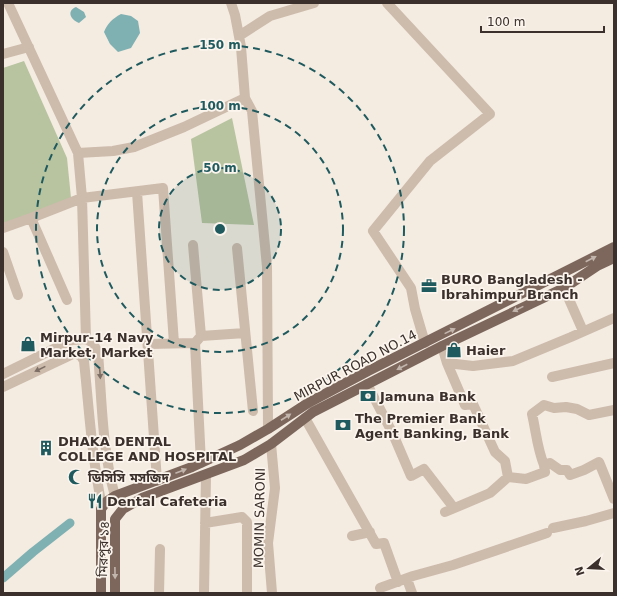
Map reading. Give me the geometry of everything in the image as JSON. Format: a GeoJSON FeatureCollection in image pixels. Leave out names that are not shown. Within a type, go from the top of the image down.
{"type":"FeatureCollection","features":[{"type":"Feature","properties":{"kind":"main road","name":"MIRPUR ROAD NO.14"},"geometry":{"type":"LineString","coordinates":[[108,501],[201,463],[240,445],[308,403],[368,371],[614,247]]}},
{"type":"Feature","properties":{"kind":"main road","name":"MIRPUR ROAD NO.14"},"geometry":{"type":"LineString","coordinates":[[123,509],[142,498],[244,460],[271,444],[313,412],[442,346],[564,288],[597,266],[614,258]]}},
{"type":"Feature","properties":{"kind":"main road"},"geometry":{"type":"LineString","coordinates":[[101,593],[101,537],[108,501]]}},
{"type":"Feature","properties":{"kind":"main road","name":"মিরপুর ১৪"},"geometry":{"type":"LineString","coordinates":[[115,593],[115,518],[123,509]]}},
{"type":"Feature","properties":{"kind":"street"},"geometry":{"type":"LineString","coordinates":[[8,3],[78,153],[82,198],[86,339]]}},
{"type":"Feature","properties":{"kind":"street"},"geometry":{"type":"LineString","coordinates":[[231,3],[239,36],[246,98],[252,112],[267,267],[268,429]]}},
{"type":"Feature","properties":{"kind":"street"},"geometry":{"type":"LineString","coordinates":[[239,36],[270,16],[314,3]]}},
{"type":"Feature","properties":{"kind":"street"},"geometry":{"type":"LineString","coordinates":[[387,3],[490,114],[430,161],[373,231],[411,288],[415,309],[425,343]]}},
{"type":"Feature","properties":{"kind":"street"},"geometry":{"type":"LineString","coordinates":[[3,54],[29,47]]}},
{"type":"Feature","properties":{"kind":"street"},"geometry":{"type":"LineString","coordinates":[[78,153],[113,151],[134,147],[178,130],[246,98]]}},
{"type":"Feature","properties":{"kind":"street"},"geometry":{"type":"LineString","coordinates":[[52,266],[32,218],[82,198],[163,188],[174,343]]}},
{"type":"Feature","properties":{"kind":"street"},"geometry":{"type":"LineString","coordinates":[[137,192],[157,481]]}},
{"type":"Feature","properties":{"kind":"street"},"geometry":{"type":"LineString","coordinates":[[3,228],[31,218],[66,297]]}},
{"type":"Feature","properties":{"kind":"street"},"geometry":{"type":"LineString","coordinates":[[193,245],[198,339],[201,463]]}},
{"type":"Feature","properties":{"kind":"street"},"geometry":{"type":"LineString","coordinates":[[237,248],[252,411]]}},
{"type":"Feature","properties":{"kind":"street"},"geometry":{"type":"LineString","coordinates":[[564,288],[583,331]]}},
{"type":"Feature","properties":{"kind":"street"},"geometry":{"type":"LineString","coordinates":[[447,363],[474,366],[513,361],[571,338],[583,331],[614,318]]}},
{"type":"Feature","properties":{"kind":"street"},"geometry":{"type":"LineString","coordinates":[[148,344],[174,343],[245,333]]}},
{"type":"Feature","properties":{"kind":"street"},"geometry":{"type":"LineString","coordinates":[[3,374],[72,340],[86,339],[93,343],[98,353],[104,436],[110,478],[108,501]]}},
{"type":"Feature","properties":{"kind":"street"},"geometry":{"type":"LineString","coordinates":[[442,346],[447,363],[465,405],[473,404],[495,452],[505,461],[508,477]]}},
{"type":"Feature","properties":{"kind":"street"},"geometry":{"type":"LineString","coordinates":[[3,387],[75,353],[81,356],[84,361],[98,488],[108,501]]}},
{"type":"Feature","properties":{"kind":"street"},"geometry":{"type":"LineString","coordinates":[[552,377],[614,363]]}},
{"type":"Feature","properties":{"kind":"street"},"geometry":{"type":"LineString","coordinates":[[367,384],[393,434],[411,476],[424,469],[449,510],[490,493],[508,477]]}},
{"type":"Feature","properties":{"kind":"street"},"geometry":{"type":"LineString","coordinates":[[508,477],[526,480],[546,472],[537,446],[536,430],[532,414],[544,405],[554,408],[566,407],[578,409],[589,415],[614,410]]}},
{"type":"Feature","properties":{"kind":"street"},"geometry":{"type":"LineString","coordinates":[[305,418],[376,544],[384,542],[403,580],[412,593]]}},
{"type":"Feature","properties":{"kind":"street","name":"MOMIN SARONI"},"geometry":{"type":"LineString","coordinates":[[271,444],[275,488],[268,543],[272,593]]}},
{"type":"Feature","properties":{"kind":"street"},"geometry":{"type":"LineString","coordinates":[[544,465],[550,463],[560,470],[567,470],[570,475],[599,462],[614,499]]}},
{"type":"Feature","properties":{"kind":"street"},"geometry":{"type":"LineString","coordinates":[[204,593],[206,475]]}},
{"type":"Feature","properties":{"kind":"street"},"geometry":{"type":"LineString","coordinates":[[380,588],[453,565],[550,531],[614,513]]}},
{"type":"Feature","properties":{"kind":"street"},"geometry":{"type":"LineString","coordinates":[[205,523],[242,516],[247,522],[247,593]]}},
{"type":"Feature","properties":{"kind":"street"},"geometry":{"type":"LineString","coordinates":[[352,536],[370,532]]}},
{"type":"Feature","properties":{"kind":"street"},"geometry":{"type":"LineString","coordinates":[[159,593],[160,549]]}},
{"type":"Feature","properties":{"kind":"green space"},"geometry":{"type":"Polygon","coordinates":[[[24,61],[67,158],[71,198],[3,225],[3,68],[24,61]]]}},
{"type":"Feature","properties":{"kind":"green space"},"geometry":{"type":"Polygon","coordinates":[[[232,118],[254,225],[202,223],[191,139],[232,118]]]}},
{"type":"Feature","properties":{"kind":"water"},"geometry":{"type":"Polygon","coordinates":[[[76,7],[84,12],[86,17],[79,23],[72,18],[70,13],[76,7]]]}},
{"type":"Feature","properties":{"kind":"water"},"geometry":{"type":"Polygon","coordinates":[[[121,14],[131,16],[138,21],[140,33],[131,48],[118,52],[110,44],[104,32],[107,26],[121,14]]]}},
{"type":"Feature","properties":{"kind":"waterway"},"geometry":{"type":"LineString","coordinates":[[3,578],[70,523]]}},
{"type":"Feature","properties":{"kind":"place","name":"BURO Bangladesh - Ibrahimpur Branch"},"geometry":{"type":"Point","coordinates":[429,286]}},
{"type":"Feature","properties":{"kind":"place","name":"Mirpur-14 Navy Market, Market"},"geometry":{"type":"Point","coordinates":[28,344]}},
{"type":"Feature","properties":{"kind":"place","name":"Haier"},"geometry":{"type":"Point","coordinates":[454,350]}},
{"type":"Feature","properties":{"kind":"place","name":"Jamuna Bank"},"geometry":{"type":"Point","coordinates":[368,396]}},
{"type":"Feature","properties":{"kind":"place","name":"The Premier Bank Agent Banking, Bank"},"geometry":{"type":"Point","coordinates":[343,425]}},
{"type":"Feature","properties":{"kind":"place","name":"DHAKA DENTAL COLLEGE AND HOSPITAL"},"geometry":{"type":"Point","coordinates":[46,448]}},
{"type":"Feature","properties":{"kind":"place","name":"ডিসিসি মসজিদ"},"geometry":{"type":"Point","coordinates":[76,477]}},
{"type":"Feature","properties":{"kind":"place","name":"Dental Cafeteria"},"geometry":{"type":"Point","coordinates":[95,501]}}]}
